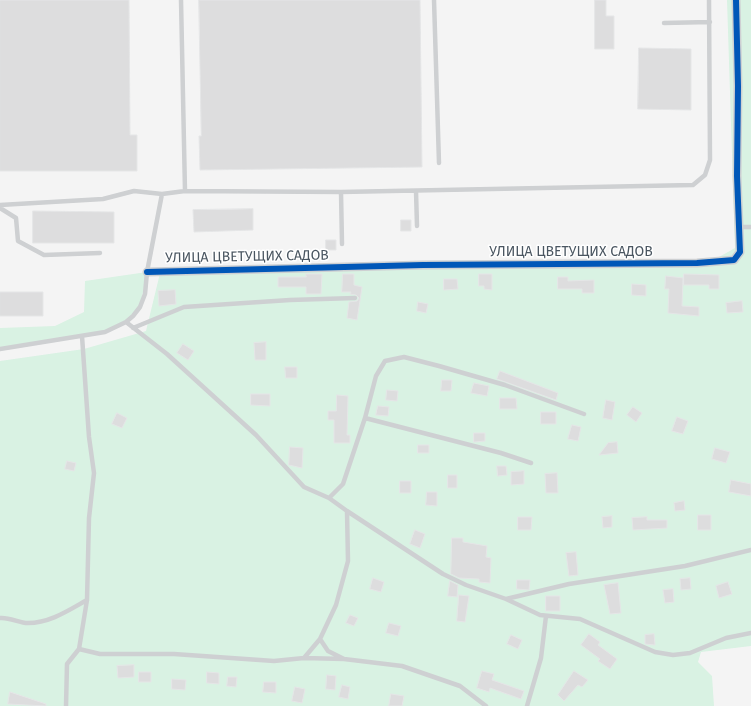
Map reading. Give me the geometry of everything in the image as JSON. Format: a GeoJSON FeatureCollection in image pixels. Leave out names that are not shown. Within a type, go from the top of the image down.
{"type":"FeatureCollection","features":[{"type":"Feature","properties":{"kind":"street","name":"УЛИЦА ЦВЕТУЩИХ САДОВ"},"geometry":{"type":"LineString","coordinates":[[147,272],[423,265],[723,262],[734,260],[740,252],[737,176],[738,86],[736,0]]}},
{"type":"Feature","properties":{"kind":"lane"},"geometry":{"type":"LineString","coordinates":[[181,0],[185,191]]}},
{"type":"Feature","properties":{"kind":"lane"},"geometry":{"type":"LineString","coordinates":[[434,0],[439,163]]}},
{"type":"Feature","properties":{"kind":"lane"},"geometry":{"type":"LineString","coordinates":[[0,207],[103,200],[134,191],[162,194],[185,191],[341,192],[693,185],[705,176],[710,160],[709,0]]}},
{"type":"Feature","properties":{"kind":"lane"},"geometry":{"type":"LineString","coordinates":[[664,22],[710,22]]}},
{"type":"Feature","properties":{"kind":"lane"},"geometry":{"type":"LineString","coordinates":[[416,191],[417,226]]}},
{"type":"Feature","properties":{"kind":"lane"},"geometry":{"type":"LineString","coordinates":[[341,192],[342,244]]}},
{"type":"Feature","properties":{"kind":"lane"},"geometry":{"type":"LineString","coordinates":[[0,348],[105,332],[126,322],[140,307],[145,294],[147,272],[162,194]]}},
{"type":"Feature","properties":{"kind":"lane"},"geometry":{"type":"LineString","coordinates":[[0,207],[16,218],[18,241],[44,254],[100,253]]}},
{"type":"Feature","properties":{"kind":"lane"},"geometry":{"type":"LineString","coordinates":[[740,227],[751,227]]}},
{"type":"Feature","properties":{"kind":"lane"},"geometry":{"type":"LineString","coordinates":[[133,328],[184,307],[290,300],[356,298]]}},
{"type":"Feature","properties":{"kind":"lane"},"geometry":{"type":"LineString","coordinates":[[126,322],[167,354],[256,435],[304,487],[329,498],[346,511],[443,574],[466,585],[506,599],[546,616],[580,619],[655,652],[673,655],[690,653],[726,638],[751,633]]}},
{"type":"Feature","properties":{"kind":"lane"},"geometry":{"type":"LineString","coordinates":[[66,706],[68,664],[79,649],[87,600],[89,518],[94,473],[89,437],[82,336]]}},
{"type":"Feature","properties":{"kind":"lane"},"geometry":{"type":"LineString","coordinates":[[329,498],[343,484],[365,418],[376,376],[385,361],[404,357],[505,385],[584,414]]}},
{"type":"Feature","properties":{"kind":"lane"},"geometry":{"type":"LineString","coordinates":[[365,418],[501,453],[531,463]]}},
{"type":"Feature","properties":{"kind":"lane"},"geometry":{"type":"LineString","coordinates":[[304,658],[320,639],[336,605],[348,561],[346,511]]}},
{"type":"Feature","properties":{"kind":"lane"},"geometry":{"type":"LineString","coordinates":[[506,599],[570,584],[685,566],[751,550]]}},
{"type":"Feature","properties":{"kind":"lane"},"geometry":{"type":"LineString","coordinates":[[0,618],[7,618],[28,623],[60,616],[87,600]]}},
{"type":"Feature","properties":{"kind":"lane"},"geometry":{"type":"LineString","coordinates":[[527,706],[541,658],[546,616]]}},
{"type":"Feature","properties":{"kind":"lane"},"geometry":{"type":"LineString","coordinates":[[320,639],[328,651],[344,659]]}},
{"type":"Feature","properties":{"kind":"lane"},"geometry":{"type":"LineString","coordinates":[[79,649],[100,654],[174,654],[274,661],[304,658],[344,659],[402,666],[460,686],[486,706]]}},
{"type":"Feature","properties":{"kind":"green space"},"geometry":{"type":"Polygon","coordinates":[[[727,0],[751,0],[751,646],[701,652],[698,662],[712,676],[714,706],[0,706],[0,361],[84,349],[146,331],[161,269],[712,261],[735,248],[727,0]]]}},
{"type":"Feature","properties":{"kind":"green space"},"geometry":{"type":"Polygon","coordinates":[[[147,272],[140,307],[126,322],[105,332],[0,349],[0,328],[55,326],[84,312],[85,281],[147,272]]]}},
{"type":"Feature","properties":{"kind":"building"},"geometry":{"type":"Polygon","coordinates":[[[0,0],[129,0],[130,135],[137,135],[137,171],[0,171],[0,0]]]}},
{"type":"Feature","properties":{"kind":"building"},"geometry":{"type":"Polygon","coordinates":[[[199,0],[420,0],[422,167],[200,170],[199,0]]]}},
{"type":"Feature","properties":{"kind":"building"},"geometry":{"type":"Polygon","coordinates":[[[595,0],[606,0],[606,16],[614,16],[614,49],[595,49],[595,0]]]}},
{"type":"Feature","properties":{"kind":"building"},"geometry":{"type":"Polygon","coordinates":[[[639,48],[691,49],[691,110],[638,109],[639,48]]]}},
{"type":"Feature","properties":{"kind":"building"},"geometry":{"type":"Polygon","coordinates":[[[253,209],[253,230],[194,232],[193,210],[253,209]]]}},
{"type":"Feature","properties":{"kind":"building"},"geometry":{"type":"Polygon","coordinates":[[[33,211],[114,212],[114,243],[33,243],[33,211]]]}},
{"type":"Feature","properties":{"kind":"building"},"geometry":{"type":"Polygon","coordinates":[[[401,220],[411,220],[411,231],[401,231],[401,220]]]}},
{"type":"Feature","properties":{"kind":"building"},"geometry":{"type":"Polygon","coordinates":[[[326,240],[336,240],[336,250],[326,250],[326,240]]]}},
{"type":"Feature","properties":{"kind":"building"},"geometry":{"type":"Polygon","coordinates":[[[306,274],[322,274],[321,294],[306,294],[306,287],[278,287],[278,277],[306,277],[306,274]]]}},
{"type":"Feature","properties":{"kind":"building"},"geometry":{"type":"Polygon","coordinates":[[[343,274],[354,274],[354,285],[362,287],[357,320],[347,318],[349,302],[357,301],[359,298],[356,295],[350,294],[351,292],[342,292],[343,274]]]}},
{"type":"Feature","properties":{"kind":"building"},"geometry":{"type":"Polygon","coordinates":[[[479,274],[492,274],[492,290],[484,289],[484,286],[479,286],[479,274]]]}},
{"type":"Feature","properties":{"kind":"building"},"geometry":{"type":"Polygon","coordinates":[[[684,274],[719,275],[719,289],[709,289],[709,285],[684,285],[684,274]]]}},
{"type":"Feature","properties":{"kind":"building"},"geometry":{"type":"Polygon","coordinates":[[[666,276],[683,278],[682,306],[699,307],[699,316],[668,313],[669,289],[665,289],[666,276]]]}},
{"type":"Feature","properties":{"kind":"building"},"geometry":{"type":"Polygon","coordinates":[[[558,277],[568,277],[568,281],[594,280],[594,293],[582,293],[582,289],[558,289],[558,277]]]}},
{"type":"Feature","properties":{"kind":"building"},"geometry":{"type":"Polygon","coordinates":[[[444,279],[457,279],[458,289],[444,290],[444,279]]]}},
{"type":"Feature","properties":{"kind":"building"},"geometry":{"type":"Polygon","coordinates":[[[632,284],[646,285],[646,296],[632,295],[632,284]]]}},
{"type":"Feature","properties":{"kind":"building"},"geometry":{"type":"Polygon","coordinates":[[[175,290],[176,304],[159,306],[158,291],[175,290]]]}},
{"type":"Feature","properties":{"kind":"building"},"geometry":{"type":"Polygon","coordinates":[[[0,292],[43,292],[43,316],[0,316],[0,292]]]}},
{"type":"Feature","properties":{"kind":"building"},"geometry":{"type":"Polygon","coordinates":[[[742,301],[743,312],[727,313],[726,303],[742,301]]]}},
{"type":"Feature","properties":{"kind":"building"},"geometry":{"type":"Polygon","coordinates":[[[418,302],[428,304],[426,313],[417,311],[418,302]]]}},
{"type":"Feature","properties":{"kind":"building"},"geometry":{"type":"Polygon","coordinates":[[[266,342],[266,360],[255,360],[254,343],[266,342]]]}},
{"type":"Feature","properties":{"kind":"building"},"geometry":{"type":"Polygon","coordinates":[[[183,344],[194,351],[188,360],[177,353],[183,344]]]}},
{"type":"Feature","properties":{"kind":"building"},"geometry":{"type":"Polygon","coordinates":[[[285,367],[297,367],[297,378],[286,378],[285,367]]]}},
{"type":"Feature","properties":{"kind":"building"},"geometry":{"type":"Polygon","coordinates":[[[500,371],[558,393],[556,400],[497,379],[500,371]]]}},
{"type":"Feature","properties":{"kind":"building"},"geometry":{"type":"Polygon","coordinates":[[[442,380],[452,380],[451,391],[441,391],[442,380]]]}},
{"type":"Feature","properties":{"kind":"building"},"geometry":{"type":"Polygon","coordinates":[[[474,383],[489,386],[487,396],[471,393],[474,383]]]}},
{"type":"Feature","properties":{"kind":"building"},"geometry":{"type":"Polygon","coordinates":[[[387,390],[398,391],[397,401],[386,400],[387,390]]]}},
{"type":"Feature","properties":{"kind":"building"},"geometry":{"type":"Polygon","coordinates":[[[251,394],[270,394],[270,406],[251,405],[251,394]]]}},
{"type":"Feature","properties":{"kind":"building"},"geometry":{"type":"Polygon","coordinates":[[[337,395],[348,396],[347,435],[350,435],[350,443],[334,443],[334,420],[328,420],[328,411],[336,411],[337,395]]]}},
{"type":"Feature","properties":{"kind":"building"},"geometry":{"type":"Polygon","coordinates":[[[500,398],[516,398],[517,409],[500,409],[500,398]]]}},
{"type":"Feature","properties":{"kind":"building"},"geometry":{"type":"Polygon","coordinates":[[[606,400],[615,402],[612,420],[603,418],[606,400]]]}},
{"type":"Feature","properties":{"kind":"building"},"geometry":{"type":"Polygon","coordinates":[[[378,406],[389,407],[388,416],[376,415],[378,406]]]}},
{"type":"Feature","properties":{"kind":"building"},"geometry":{"type":"Polygon","coordinates":[[[633,407],[642,413],[636,422],[627,415],[633,407]]]}},
{"type":"Feature","properties":{"kind":"building"},"geometry":{"type":"Polygon","coordinates":[[[541,412],[556,412],[556,424],[541,424],[541,412]]]}},
{"type":"Feature","properties":{"kind":"building"},"geometry":{"type":"Polygon","coordinates":[[[117,413],[127,418],[122,428],[112,424],[117,413]]]}},
{"type":"Feature","properties":{"kind":"building"},"geometry":{"type":"Polygon","coordinates":[[[677,417],[688,421],[683,434],[672,431],[677,417]]]}},
{"type":"Feature","properties":{"kind":"building"},"geometry":{"type":"Polygon","coordinates":[[[572,425],[581,427],[578,441],[568,439],[572,425]]]}},
{"type":"Feature","properties":{"kind":"building"},"geometry":{"type":"Polygon","coordinates":[[[474,433],[485,433],[485,441],[474,442],[474,433]]]}},
{"type":"Feature","properties":{"kind":"building"},"geometry":{"type":"Polygon","coordinates":[[[617,442],[618,453],[599,455],[608,443],[617,442]]]}},
{"type":"Feature","properties":{"kind":"building"},"geometry":{"type":"Polygon","coordinates":[[[418,445],[429,445],[429,453],[418,453],[418,445]]]}},
{"type":"Feature","properties":{"kind":"building"},"geometry":{"type":"Polygon","coordinates":[[[290,447],[303,448],[302,468],[289,465],[290,447]]]}},
{"type":"Feature","properties":{"kind":"building"},"geometry":{"type":"Polygon","coordinates":[[[715,448],[730,452],[726,463],[712,459],[715,448]]]}},
{"type":"Feature","properties":{"kind":"building"},"geometry":{"type":"Polygon","coordinates":[[[67,461],[76,463],[74,471],[65,469],[67,461]]]}},
{"type":"Feature","properties":{"kind":"building"},"geometry":{"type":"Polygon","coordinates":[[[497,466],[506,466],[507,475],[498,476],[497,466]]]}},
{"type":"Feature","properties":{"kind":"building"},"geometry":{"type":"Polygon","coordinates":[[[524,471],[524,484],[511,485],[511,472],[524,471]]]}},
{"type":"Feature","properties":{"kind":"building"},"geometry":{"type":"Polygon","coordinates":[[[557,473],[558,493],[546,493],[545,474],[557,473]]]}},
{"type":"Feature","properties":{"kind":"building"},"geometry":{"type":"Polygon","coordinates":[[[448,475],[457,475],[457,488],[448,488],[448,475]]]}},
{"type":"Feature","properties":{"kind":"building"},"geometry":{"type":"Polygon","coordinates":[[[731,480],[751,484],[751,496],[729,492],[731,480]]]}},
{"type":"Feature","properties":{"kind":"building"},"geometry":{"type":"Polygon","coordinates":[[[400,481],[411,481],[411,493],[400,493],[400,481]]]}},
{"type":"Feature","properties":{"kind":"building"},"geometry":{"type":"Polygon","coordinates":[[[427,492],[437,492],[437,506],[426,505],[427,492]]]}},
{"type":"Feature","properties":{"kind":"building"},"geometry":{"type":"Polygon","coordinates":[[[684,501],[685,510],[675,511],[674,503],[684,501]]]}},
{"type":"Feature","properties":{"kind":"building"},"geometry":{"type":"Polygon","coordinates":[[[698,515],[711,515],[711,530],[698,530],[698,515]]]}},
{"type":"Feature","properties":{"kind":"building"},"geometry":{"type":"Polygon","coordinates":[[[612,516],[612,527],[603,528],[602,517],[612,516]]]}},
{"type":"Feature","properties":{"kind":"building"},"geometry":{"type":"Polygon","coordinates":[[[518,517],[532,517],[531,530],[518,530],[518,517]]]}},
{"type":"Feature","properties":{"kind":"building"},"geometry":{"type":"Polygon","coordinates":[[[647,517],[647,520],[667,520],[667,528],[633,530],[632,518],[647,517]]]}},
{"type":"Feature","properties":{"kind":"building"},"geometry":{"type":"Polygon","coordinates":[[[415,530],[425,534],[420,548],[410,544],[415,530]]]}},
{"type":"Feature","properties":{"kind":"building"},"geometry":{"type":"Polygon","coordinates":[[[452,538],[463,538],[463,542],[487,546],[486,557],[491,558],[490,583],[479,582],[479,579],[459,578],[451,574],[452,538]]]}},
{"type":"Feature","properties":{"kind":"building"},"geometry":{"type":"Polygon","coordinates":[[[576,552],[578,575],[569,576],[566,553],[576,552]]]}},
{"type":"Feature","properties":{"kind":"building"},"geometry":{"type":"Polygon","coordinates":[[[373,578],[384,582],[381,592],[370,589],[373,578]]]}},
{"type":"Feature","properties":{"kind":"building"},"geometry":{"type":"Polygon","coordinates":[[[690,578],[691,589],[681,590],[680,579],[690,578]]]}},
{"type":"Feature","properties":{"kind":"building"},"geometry":{"type":"Polygon","coordinates":[[[517,580],[530,580],[529,590],[517,589],[517,580]]]}},
{"type":"Feature","properties":{"kind":"building"},"geometry":{"type":"Polygon","coordinates":[[[450,581],[458,585],[457,597],[448,596],[450,581]]]}},
{"type":"Feature","properties":{"kind":"building"},"geometry":{"type":"Polygon","coordinates":[[[728,582],[732,594],[719,598],[716,586],[728,582]]]}},
{"type":"Feature","properties":{"kind":"building"},"geometry":{"type":"Polygon","coordinates":[[[618,583],[621,613],[610,614],[604,585],[618,583]]]}},
{"type":"Feature","properties":{"kind":"building"},"geometry":{"type":"Polygon","coordinates":[[[673,589],[674,602],[665,603],[663,590],[673,589]]]}},
{"type":"Feature","properties":{"kind":"building"},"geometry":{"type":"Polygon","coordinates":[[[459,595],[469,596],[465,622],[457,621],[459,595]]]}},
{"type":"Feature","properties":{"kind":"building"},"geometry":{"type":"Polygon","coordinates":[[[546,596],[560,596],[560,611],[546,611],[546,596]]]}},
{"type":"Feature","properties":{"kind":"building"},"geometry":{"type":"Polygon","coordinates":[[[350,615],[358,618],[354,626],[346,623],[350,615]]]}},
{"type":"Feature","properties":{"kind":"building"},"geometry":{"type":"Polygon","coordinates":[[[389,623],[401,626],[398,636],[386,633],[389,623]]]}},
{"type":"Feature","properties":{"kind":"building"},"geometry":{"type":"Polygon","coordinates":[[[589,634],[600,642],[598,645],[617,659],[610,669],[598,661],[600,659],[581,645],[589,634]]]}},
{"type":"Feature","properties":{"kind":"building"},"geometry":{"type":"Polygon","coordinates":[[[654,634],[655,645],[645,644],[645,635],[654,634]]]}},
{"type":"Feature","properties":{"kind":"building"},"geometry":{"type":"Polygon","coordinates":[[[511,635],[522,640],[518,649],[507,644],[511,635]]]}},
{"type":"Feature","properties":{"kind":"building"},"geometry":{"type":"Polygon","coordinates":[[[134,665],[134,677],[118,678],[117,666],[134,665]]]}},
{"type":"Feature","properties":{"kind":"building"},"geometry":{"type":"Polygon","coordinates":[[[482,671],[494,674],[492,680],[524,691],[521,699],[490,688],[489,692],[477,688],[482,671]]]}},
{"type":"Feature","properties":{"kind":"building"},"geometry":{"type":"Polygon","coordinates":[[[574,671],[588,680],[582,687],[578,685],[564,701],[558,695],[574,671]]]}},
{"type":"Feature","properties":{"kind":"building"},"geometry":{"type":"Polygon","coordinates":[[[139,672],[151,672],[151,682],[139,682],[139,672]]]}},
{"type":"Feature","properties":{"kind":"building"},"geometry":{"type":"Polygon","coordinates":[[[207,672],[219,673],[219,684],[207,683],[207,672]]]}},
{"type":"Feature","properties":{"kind":"building"},"geometry":{"type":"Polygon","coordinates":[[[327,675],[336,676],[335,690],[326,689],[327,675]]]}},
{"type":"Feature","properties":{"kind":"building"},"geometry":{"type":"Polygon","coordinates":[[[228,677],[237,677],[236,687],[227,686],[228,677]]]}},
{"type":"Feature","properties":{"kind":"building"},"geometry":{"type":"Polygon","coordinates":[[[172,679],[186,680],[185,690],[172,689],[172,679]]]}},
{"type":"Feature","properties":{"kind":"building"},"geometry":{"type":"Polygon","coordinates":[[[264,682],[276,682],[276,693],[263,692],[264,682]]]}},
{"type":"Feature","properties":{"kind":"building"},"geometry":{"type":"Polygon","coordinates":[[[342,685],[350,687],[348,699],[339,697],[342,685]]]}},
{"type":"Feature","properties":{"kind":"building"},"geometry":{"type":"Polygon","coordinates":[[[295,687],[305,689],[302,703],[292,701],[295,687]]]}},
{"type":"Feature","properties":{"kind":"building"},"geometry":{"type":"Polygon","coordinates":[[[10,692],[46,704],[46,706],[8,704],[10,692]]]}},
{"type":"Feature","properties":{"kind":"building"},"geometry":{"type":"Polygon","coordinates":[[[391,694],[404,696],[402,706],[389,706],[391,694]]]}},
{"type":"Feature","properties":{"kind":"cycle path"},"geometry":{"type":"LineString","coordinates":[[147,272],[423,265],[697,263],[734,260],[740,252],[737,176],[738,86],[736,0]]}}]}
